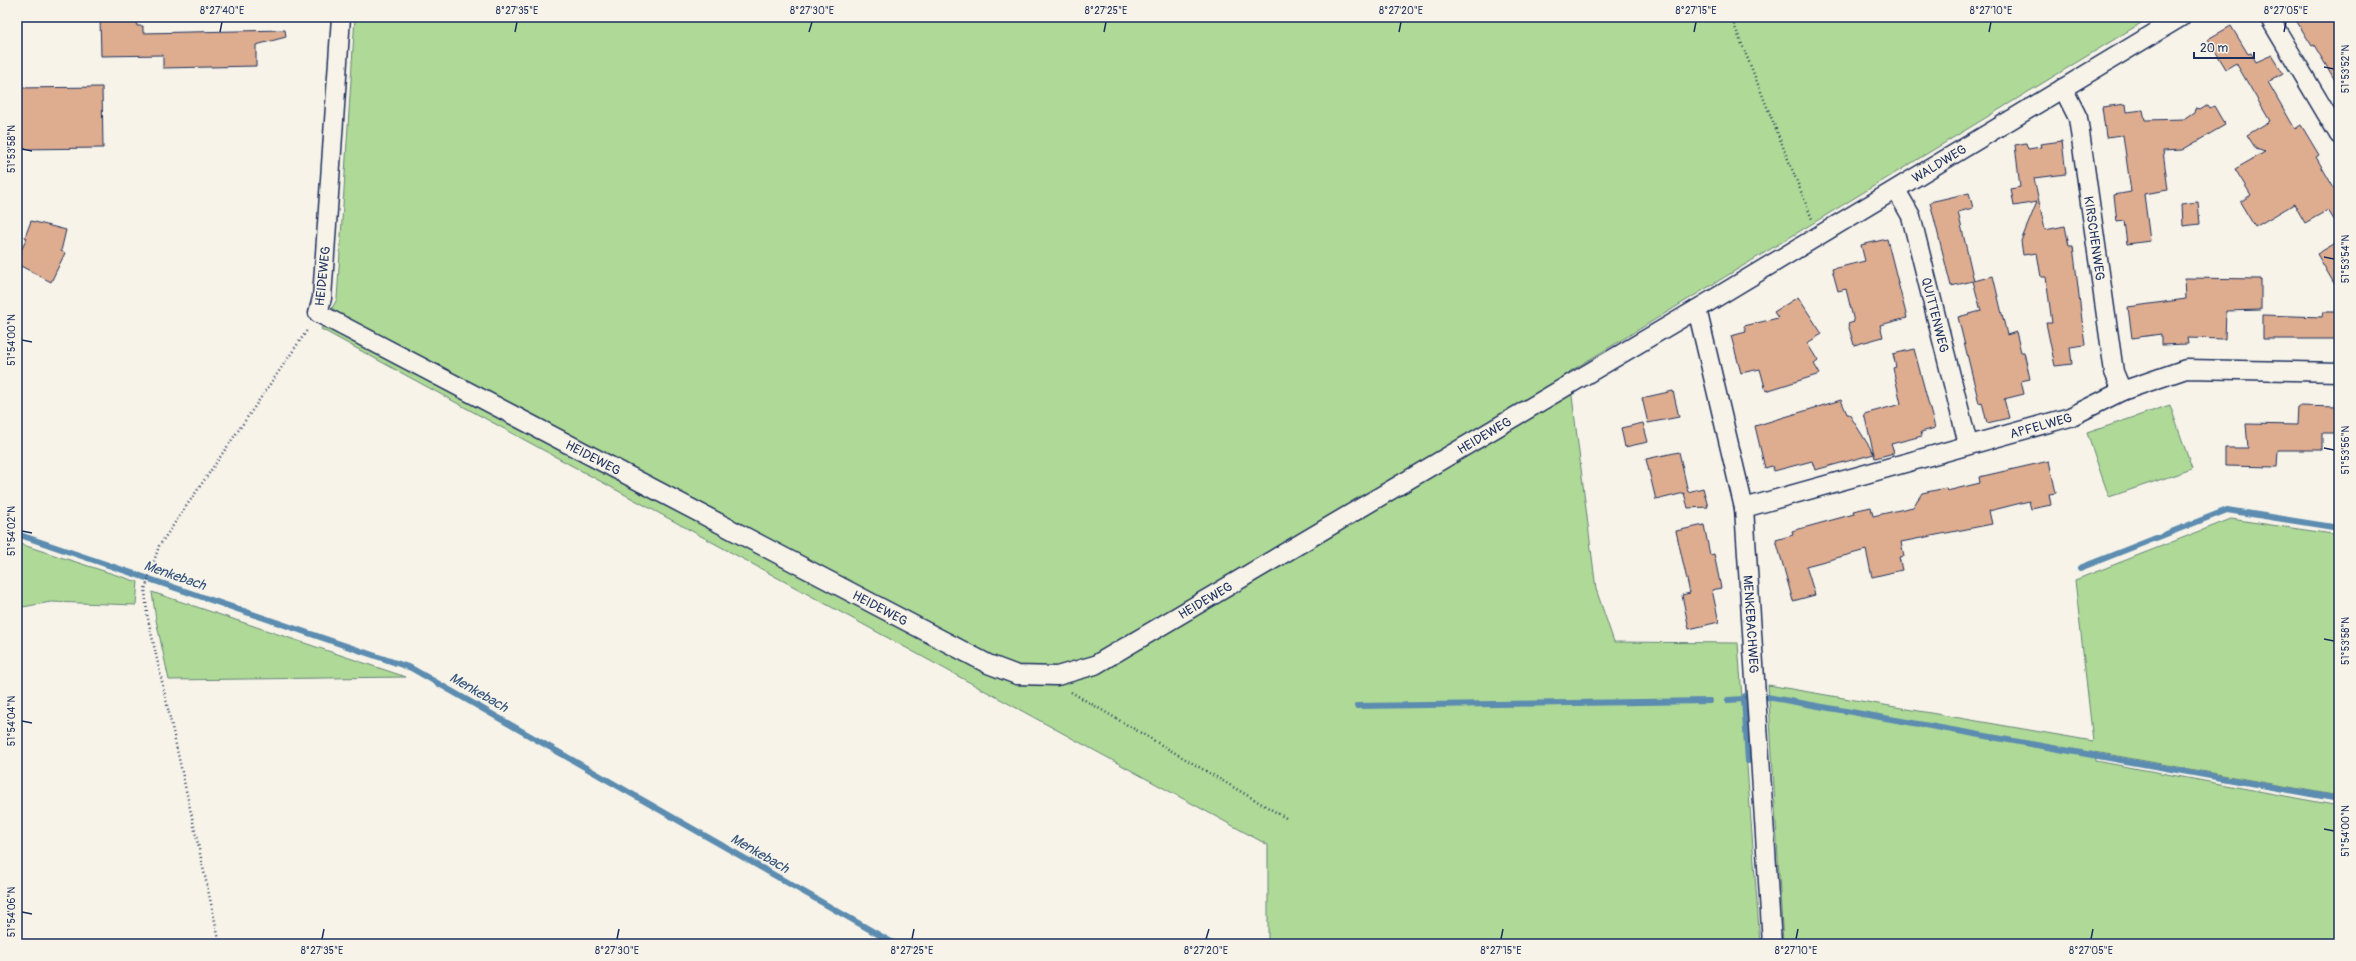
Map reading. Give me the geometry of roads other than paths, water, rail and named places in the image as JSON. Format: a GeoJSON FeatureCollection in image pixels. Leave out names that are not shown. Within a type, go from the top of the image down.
{"type":"FeatureCollection","features":[{"type":"Feature","properties":{"kind":"street","name":"HEIDEWEG"},"geometry":{"type":"LineString","coordinates":[[341,17],[324,266],[318,313],[988,664],[1017,675],[1057,676],[1095,665],[1697,309]]}},
{"type":"Feature","properties":{"kind":"street","name":"WALDWEG"},"geometry":{"type":"LineString","coordinates":[[1697,309],[2181,17]]}},
{"type":"Feature","properties":{"kind":"street"},"geometry":{"type":"LineString","coordinates":[[2269,17],[2339,134]]}},
{"type":"Feature","properties":{"kind":"street","name":"KIRSCHENWEG"},"geometry":{"type":"LineString","coordinates":[[2063,88],[2078,118],[2114,372],[2122,391]]}},
{"type":"Feature","properties":{"kind":"street","name":"QUITTENWEG"},"geometry":{"type":"LineString","coordinates":[[1896,190],[1911,216],[1968,444]]}},
{"type":"Feature","properties":{"kind":"street","name":"MENKEBACHWEG"},"geometry":{"type":"LineString","coordinates":[[1697,309],[1744,508],[1772,944]]}},
{"type":"Feature","properties":{"kind":"street","name":"APFELWEG"},"geometry":{"type":"LineString","coordinates":[[1744,508],[1968,444],[2070,417],[2122,391],[2186,369],[2339,372]]}},
{"type":"Feature","properties":{"kind":"waterway"},"geometry":{"type":"LineString","coordinates":[[2080,568],[2227,510],[2339,528]]}},
{"type":"Feature","properties":{"kind":"waterway","name":"Menkebach"},"geometry":{"type":"LineString","coordinates":[[17,534],[411,668],[895,944]]}},
{"type":"Feature","properties":{"kind":"waterway"},"geometry":{"type":"LineString","coordinates":[[1728,700],[1744,699],[1745,696]]}},
{"type":"Feature","properties":{"kind":"waterway"},"geometry":{"type":"LineString","coordinates":[[1767,697],[2339,799]]}},
{"type":"Feature","properties":{"kind":"waterway"},"geometry":{"type":"LineString","coordinates":[[1744,699],[1748,761]]}},
{"type":"Feature","properties":{"kind":"waterway"},"geometry":{"type":"LineString","coordinates":[[1357,706],[1710,701]]}}]}
